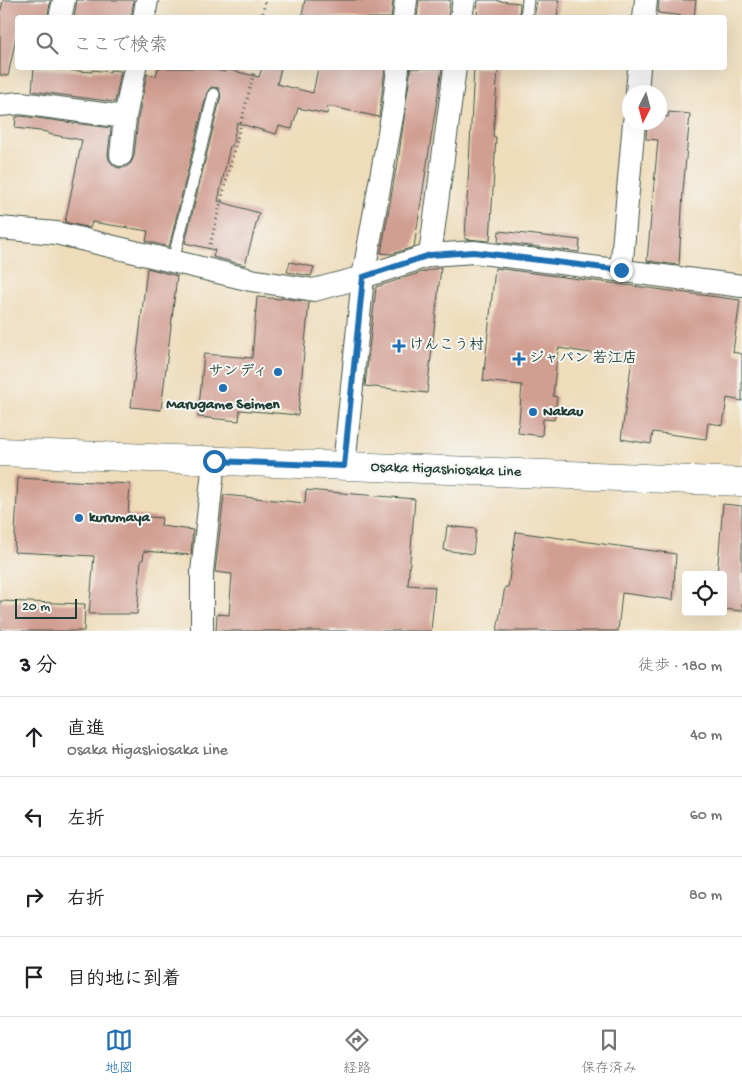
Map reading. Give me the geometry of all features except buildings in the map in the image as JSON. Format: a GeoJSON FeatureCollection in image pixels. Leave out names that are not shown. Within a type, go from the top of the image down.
{"type":"FeatureCollection","features":[{"type":"Feature","properties":{"kind":"main road","name":"Osaka Higashiosaka Line"},"geometry":{"type":"LineString","coordinates":[[0,452],[742,482]]}},
{"type":"Feature","properties":{"kind":"street"},"geometry":{"type":"LineString","coordinates":[[61,15],[64,0]]}},
{"type":"Feature","properties":{"kind":"street"},"geometry":{"type":"LineString","coordinates":[[144,15],[147,0]]}},
{"type":"Feature","properties":{"kind":"street"},"geometry":{"type":"LineString","coordinates":[[404,15],[406,0]]}},
{"type":"Feature","properties":{"kind":"street"},"geometry":{"type":"LineString","coordinates":[[462,15],[464,0]]}},
{"type":"Feature","properties":{"kind":"street"},"geometry":{"type":"LineString","coordinates":[[644,15],[646,0]]}},
{"type":"Feature","properties":{"kind":"street"},"geometry":{"type":"LineString","coordinates":[[121,155],[125,117],[135,70]]}},
{"type":"Feature","properties":{"kind":"street"},"geometry":{"type":"LineString","coordinates":[[344,466],[363,277],[393,112],[398,70]]}},
{"type":"Feature","properties":{"kind":"street"},"geometry":{"type":"LineString","coordinates":[[430,255],[455,70]]}},
{"type":"Feature","properties":{"kind":"street"},"geometry":{"type":"LineString","coordinates":[[638,85],[639,70]]}},
{"type":"Feature","properties":{"kind":"street"},"geometry":{"type":"LineString","coordinates":[[0,105],[21,103],[125,117]]}},
{"type":"Feature","properties":{"kind":"street"},"geometry":{"type":"LineString","coordinates":[[621,270],[633,130]]}},
{"type":"Feature","properties":{"kind":"street"},"geometry":{"type":"LineString","coordinates":[[0,228],[56,233],[250,280],[314,290],[363,277],[430,255],[474,252],[742,286]]}},
{"type":"Feature","properties":{"kind":"street"},"geometry":{"type":"LineString","coordinates":[[202,631],[202,572],[214,461]]}},
{"type":"Feature","properties":{"kind":"lane"},"geometry":{"type":"LineString","coordinates":[[526,15],[528,0]]}},
{"type":"Feature","properties":{"kind":"lane"},"geometry":{"type":"LineString","coordinates":[[173,261],[214,94]]}},
{"type":"Feature","properties":{"kind":"path"},"geometry":{"type":"LineString","coordinates":[[262,15],[265,0]]}},
{"type":"Feature","properties":{"kind":"path"},"geometry":{"type":"LineString","coordinates":[[204,269],[254,70]]}},
{"type":"Feature","properties":{"kind":"place","name":"けんこう村"},"geometry":{"type":"Point","coordinates":[399,346]}},
{"type":"Feature","properties":{"kind":"place","name":"ジャパン 若江店"},"geometry":{"type":"Point","coordinates":[519,359]}},
{"type":"Feature","properties":{"kind":"place","name":"サンディ"},"geometry":{"type":"Point","coordinates":[278,372]}},
{"type":"Feature","properties":{"kind":"place","name":"Marugame Seimen"},"geometry":{"type":"Point","coordinates":[223,388]}},
{"type":"Feature","properties":{"kind":"place","name":"Nakau"},"geometry":{"type":"Point","coordinates":[533,412]}},
{"type":"Feature","properties":{"kind":"place","name":"kurumaya"},"geometry":{"type":"Point","coordinates":[79,518]}},
{"type":"Feature","properties":{"kind":"route"},"geometry":{"type":"LineString","coordinates":[[214,461],[344,466],[363,277],[430,255],[474,252],[621,270]]}}]}
